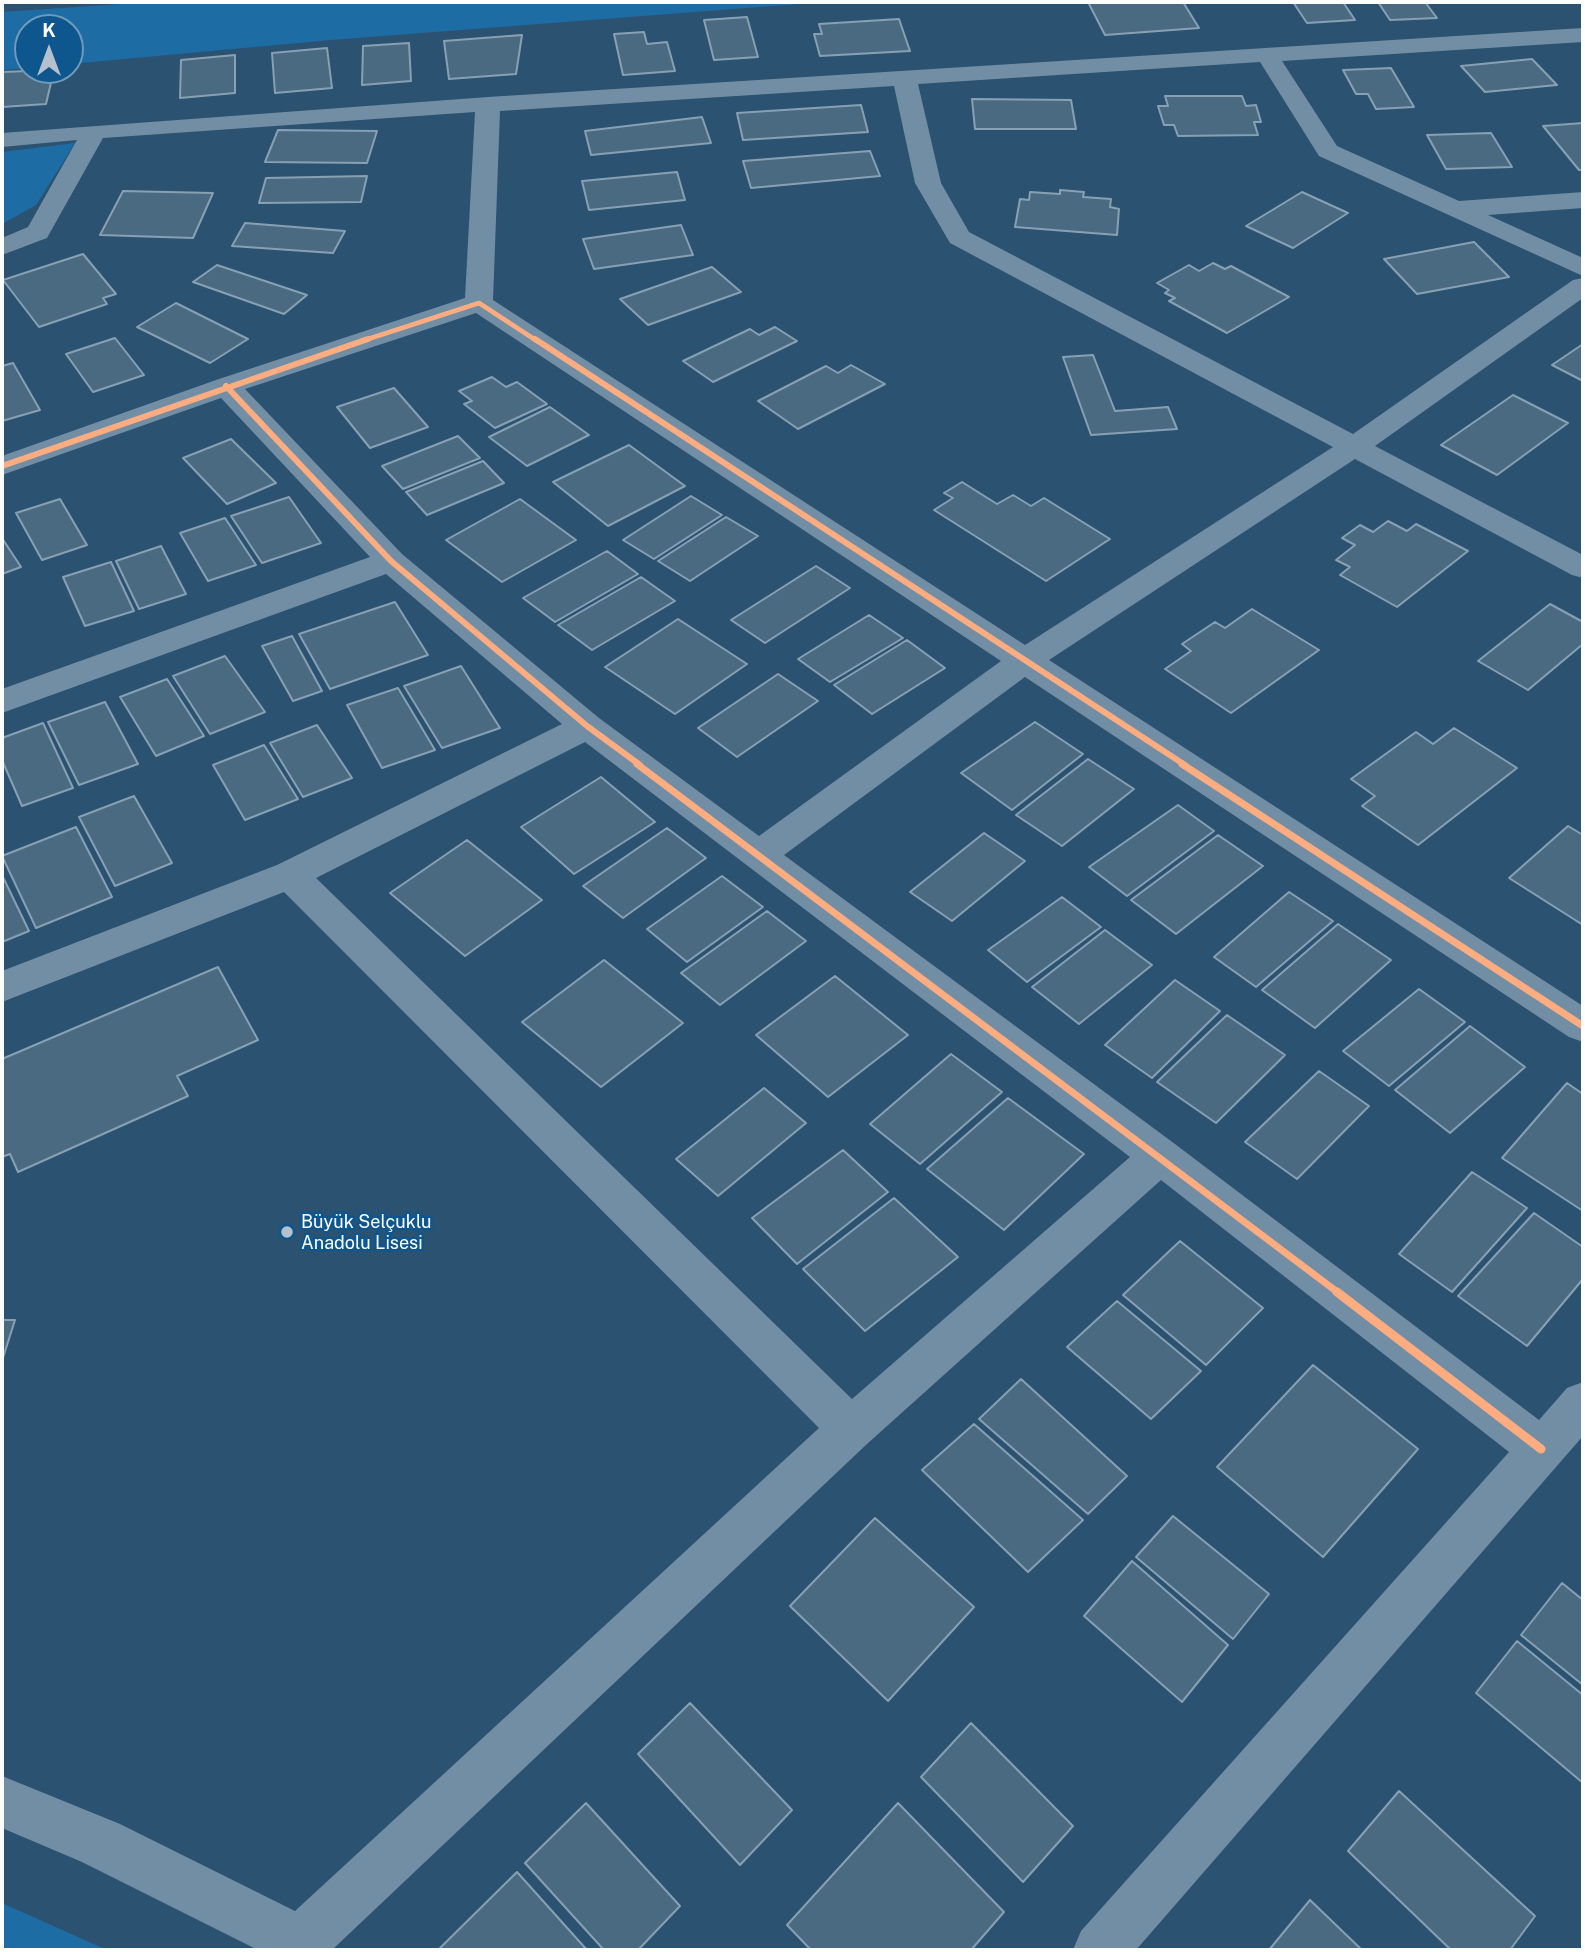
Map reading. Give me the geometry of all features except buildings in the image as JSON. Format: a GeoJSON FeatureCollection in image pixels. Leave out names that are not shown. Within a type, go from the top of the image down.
{"type":"FeatureCollection","features":[{"type":"Feature","properties":{"kind":"street"},"geometry":{"type":"LineString","coordinates":[[2,140],[94,131],[488,104],[1583,35]]}},
{"type":"Feature","properties":{"kind":"street"},"geometry":{"type":"LineString","coordinates":[[1266,54],[1328,151],[1583,268]]}},
{"type":"Feature","properties":{"kind":"street"},"geometry":{"type":"LineString","coordinates":[[904,77],[928,183],[959,237],[1583,568]]}},
{"type":"Feature","properties":{"kind":"street"},"geometry":{"type":"LineString","coordinates":[[480,303],[488,104]]}},
{"type":"Feature","properties":{"kind":"street"},"geometry":{"type":"LineString","coordinates":[[2,247],[38,232],[94,131]]}},
{"type":"Feature","properties":{"kind":"street"},"geometry":{"type":"LineString","coordinates":[[1455,209],[1583,200]]}},
{"type":"Feature","properties":{"kind":"street"},"geometry":{"type":"LineString","coordinates":[[758,855],[1027,659],[1354,447],[1583,286]]}},
{"type":"Feature","properties":{"kind":"street"},"geometry":{"type":"LineString","coordinates":[[2,466],[226,387],[480,303]]}},
{"type":"Feature","properties":{"kind":"street"},"geometry":{"type":"LineString","coordinates":[[480,303],[1027,659],[1583,1026]]}},
{"type":"Feature","properties":{"kind":"street"},"geometry":{"type":"LineString","coordinates":[[226,387],[391,561],[587,726],[1160,1156],[1541,1449]]}},
{"type":"Feature","properties":{"kind":"street"},"geometry":{"type":"LineString","coordinates":[[2,701],[391,561]]}},
{"type":"Feature","properties":{"kind":"street"},"geometry":{"type":"LineString","coordinates":[[2,987],[289,875],[587,726]]}},
{"type":"Feature","properties":{"kind":"street"},"geometry":{"type":"LineString","coordinates":[[289,875],[851,1429]]}},
{"type":"Feature","properties":{"kind":"street"},"geometry":{"type":"LineString","coordinates":[[2,1802],[101,1843],[300,1948],[851,1429],[1160,1156]]}},
{"type":"Feature","properties":{"kind":"street"},"geometry":{"type":"LineString","coordinates":[[1100,1950],[1583,1403]]}},
{"type":"Feature","properties":{"kind":"shaded area"},"geometry":{"type":"Polygon","coordinates":[[[150,2],[825,2],[331,40],[84,63],[84,14],[14,14],[14,69],[2,70],[2,12],[150,2]]]}},
{"type":"Feature","properties":{"kind":"shaded area"},"geometry":{"type":"Polygon","coordinates":[[[75,143],[36,205],[2,224],[2,152],[75,143]]]}},
{"type":"Feature","properties":{"kind":"shaded area"},"geometry":{"type":"Polygon","coordinates":[[[2,1903],[107,1950],[2,1950],[2,1903]]]}},
{"type":"Feature","properties":{"kind":"cycle path"},"geometry":{"type":"LineString","coordinates":[[2,466],[226,386],[479,303],[1583,1026]]}},
{"type":"Feature","properties":{"kind":"cycle path"},"geometry":{"type":"LineString","coordinates":[[226,386],[391,561],[587,726],[1160,1156],[1541,1449]]}},
{"type":"Feature","properties":{"kind":"place","name":"Büyük Selçuklu Anadolu Lisesi"},"geometry":{"type":"Point","coordinates":[287,1232]}}]}
